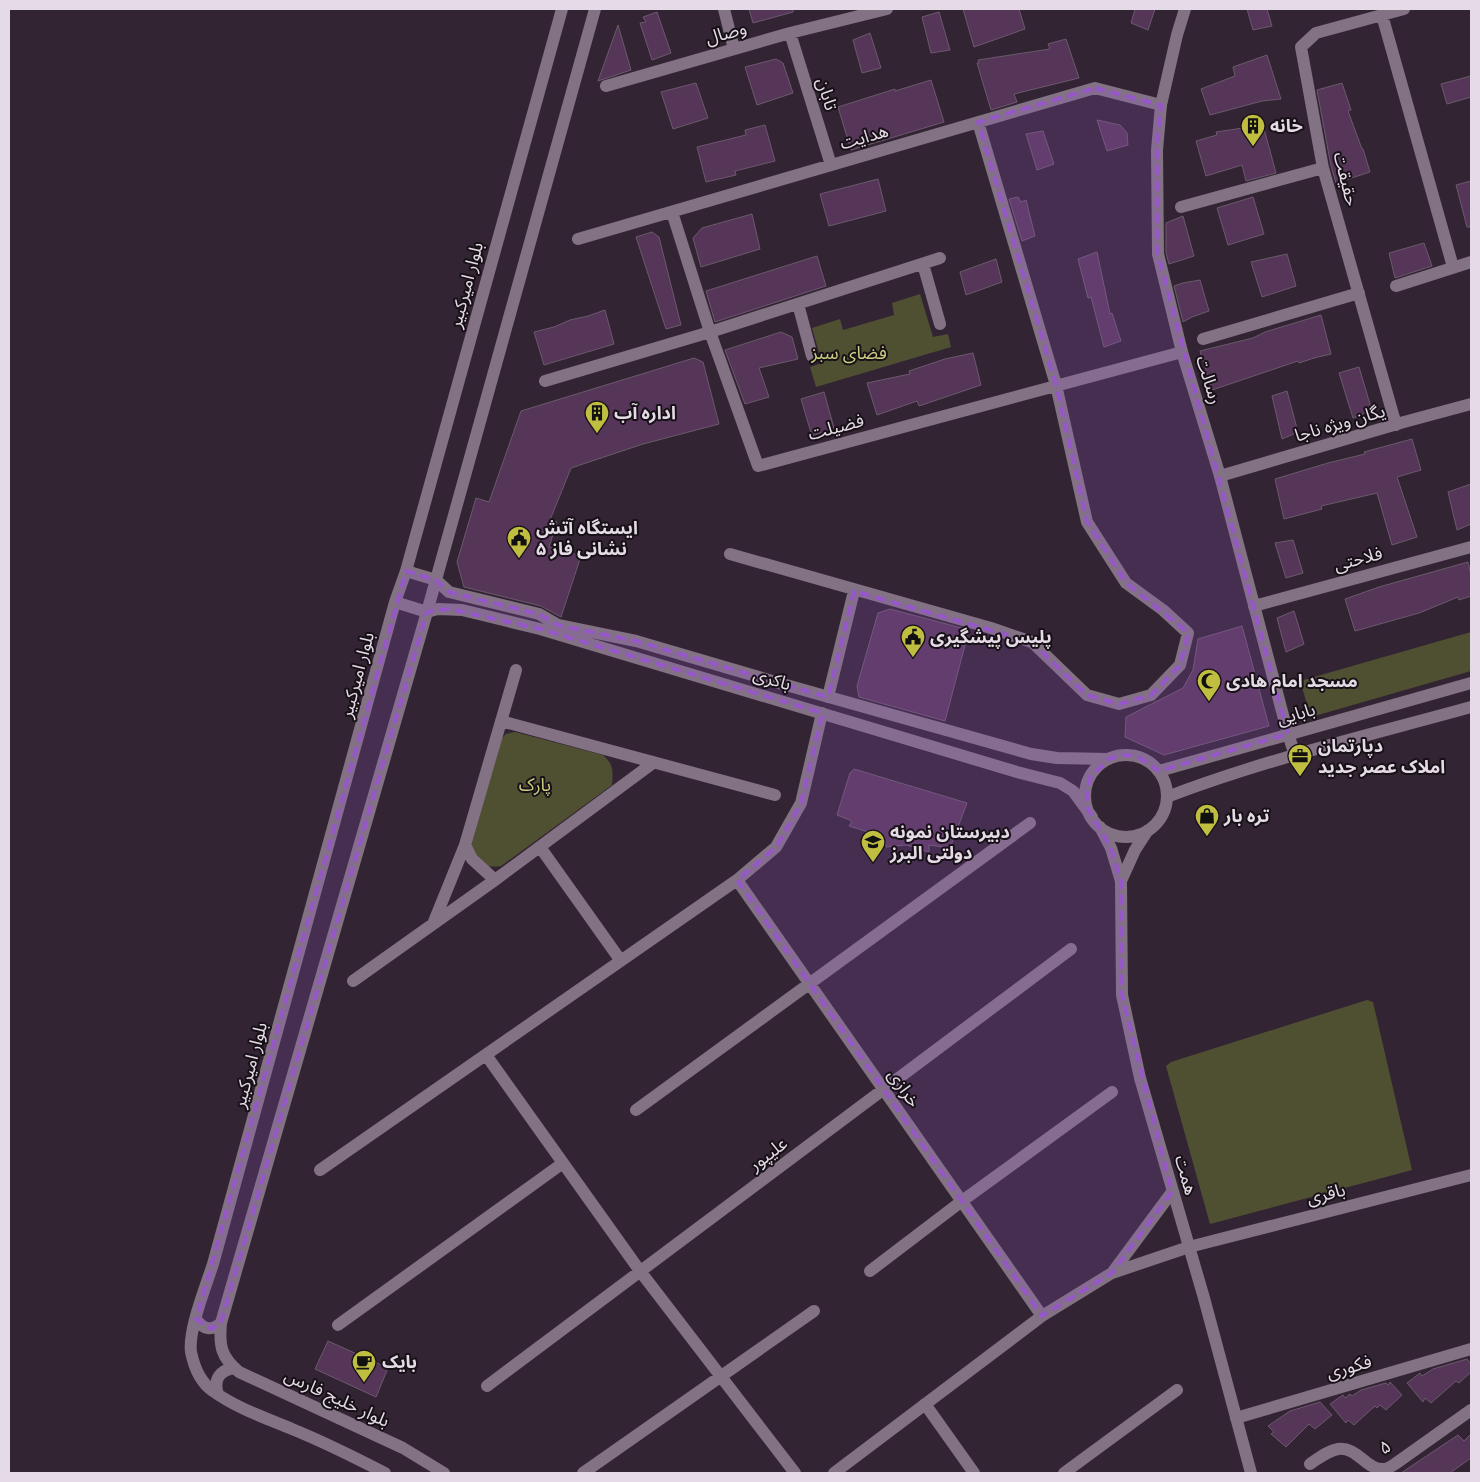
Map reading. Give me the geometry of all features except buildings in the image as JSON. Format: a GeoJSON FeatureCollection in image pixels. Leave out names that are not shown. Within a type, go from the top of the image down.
{"type":"FeatureCollection","features":[{"type":"Feature","properties":{"kind":"street","name":"بلوار امیرکبیر"},"geometry":{"type":"LineString","coordinates":[[218,1394],[212,1391],[200,1378],[191,1351],[192,1335],[562,9]]}},
{"type":"Feature","properties":{"kind":"street"},"geometry":{"type":"LineString","coordinates":[[196,1319],[204,1328],[217,1327],[221,1323],[427,612],[595,9]]}},
{"type":"Feature","properties":{"kind":"street"},"geometry":{"type":"LineString","coordinates":[[724,9],[734,48]]}},
{"type":"Feature","properties":{"kind":"street","name":"وصال"},"geometry":{"type":"LineString","coordinates":[[606,86],[790,32],[887,9]]}},
{"type":"Feature","properties":{"kind":"street","name":"رسالت"},"geometry":{"type":"LineString","coordinates":[[1185,9],[1161,105],[1157,150],[1158,254],[1182,352],[1220,476],[1295,755]]}},
{"type":"Feature","properties":{"kind":"street","name":"حقیقت"},"geometry":{"type":"LineString","coordinates":[[1396,425],[1323,168],[1300,47],[1316,33],[1404,9]]}},
{"type":"Feature","properties":{"kind":"street"},"geometry":{"type":"LineString","coordinates":[[1382,15],[1453,267]]}},
{"type":"Feature","properties":{"kind":"street","name":"تابان"},"geometry":{"type":"LineString","coordinates":[[790,32],[831,165]]}},
{"type":"Feature","properties":{"kind":"street","name":"هدایت"},"geometry":{"type":"LineString","coordinates":[[578,239],[1096,88],[1161,105]]}},
{"type":"Feature","properties":{"kind":"street"},"geometry":{"type":"LineString","coordinates":[[730,554],[854,591],[991,628],[1032,642],[1086,695],[1119,704],[1151,695],[1180,665],[1188,633],[1163,610],[1126,583],[1087,522],[1056,385],[978,122]]}},
{"type":"Feature","properties":{"kind":"street"},"geometry":{"type":"LineString","coordinates":[[1181,207],[1323,168]]}},
{"type":"Feature","properties":{"kind":"street","name":"فضیلت"},"geometry":{"type":"LineString","coordinates":[[672,212],[710,332],[758,466],[1182,352]]}},
{"type":"Feature","properties":{"kind":"street"},"geometry":{"type":"LineString","coordinates":[[545,381],[710,332],[940,258]]}},
{"type":"Feature","properties":{"kind":"street"},"geometry":{"type":"LineString","coordinates":[[1396,286],[1471,262]]}},
{"type":"Feature","properties":{"kind":"street"},"geometry":{"type":"LineString","coordinates":[[923,264],[940,324]]}},
{"type":"Feature","properties":{"kind":"street"},"geometry":{"type":"LineString","coordinates":[[1203,340],[1359,293]]}},
{"type":"Feature","properties":{"kind":"street"},"geometry":{"type":"LineString","coordinates":[[798,304],[812,356]]}},
{"type":"Feature","properties":{"kind":"street","name":"یگان ویژه ناجا"},"geometry":{"type":"LineString","coordinates":[[1220,476],[1471,404]]}},
{"type":"Feature","properties":{"kind":"street","name":"فلاحتی"},"geometry":{"type":"LineString","coordinates":[[1254,606],[1471,547]]}},
{"type":"Feature","properties":{"kind":"street","name":"باکری"},"geometry":{"type":"LineString","coordinates":[[406,571],[436,580],[449,592],[538,614],[558,625],[636,641],[1031,754],[1057,758],[1109,759]]}},
{"type":"Feature","properties":{"kind":"street"},"geometry":{"type":"LineString","coordinates":[[320,1170],[737,880],[776,848],[801,803],[854,591]]}},
{"type":"Feature","properties":{"kind":"street"},"geometry":{"type":"LineString","coordinates":[[395,602],[427,612]]}},
{"type":"Feature","properties":{"kind":"street","name":"باکری"},"geometry":{"type":"LineString","coordinates":[[427,612],[438,609],[462,610],[532,627],[1017,772],[1060,783],[1073,791],[1096,822]]}},
{"type":"Feature","properties":{"kind":"street"},"geometry":{"type":"LineString","coordinates":[[432,924],[465,845],[516,670]]}},
{"type":"Feature","properties":{"kind":"street","name":"بابایی"},"geometry":{"type":"LineString","coordinates":[[1159,771],[1471,684]]}},
{"type":"Feature","properties":{"kind":"street"},"geometry":{"type":"LineString","coordinates":[[1167,797],[1207,781],[1295,755],[1471,708]]}},
{"type":"Feature","properties":{"kind":"street"},"geometry":{"type":"LineString","coordinates":[[500,721],[775,795]]}},
{"type":"Feature","properties":{"kind":"street"},"geometry":{"type":"LineString","coordinates":[[1122,755],[1136,756],[1149,762],[1159,771],[1165,783],[1167,797],[1165,810],[1136,850],[1121,881],[1111,848],[1086,804],[1086,791],[1090,778],[1098,766],[1109,759],[1122,755]]}},
{"type":"Feature","properties":{"kind":"street"},"geometry":{"type":"LineString","coordinates":[[353,981],[495,880],[653,762]]}},
{"type":"Feature","properties":{"kind":"street"},"geometry":{"type":"LineString","coordinates":[[1096,822],[1111,834],[1124,836],[1137,835],[1149,830]]}},
{"type":"Feature","properties":{"kind":"street"},"geometry":{"type":"LineString","coordinates":[[636,1110],[1030,823]]}},
{"type":"Feature","properties":{"kind":"street"},"geometry":{"type":"LineString","coordinates":[[465,845],[472,859],[495,880]]}},
{"type":"Feature","properties":{"kind":"street"},"geometry":{"type":"LineString","coordinates":[[540,847],[621,961]]}},
{"type":"Feature","properties":{"kind":"street","name":"خرازی"},"geometry":{"type":"LineString","coordinates":[[737,880],[1042,1316]]}},
{"type":"Feature","properties":{"kind":"street","name":"همت"},"geometry":{"type":"LineString","coordinates":[[1121,881],[1122,995],[1140,1078],[1251,1473]]}},
{"type":"Feature","properties":{"kind":"street","name":"علیپور"},"geometry":{"type":"LineString","coordinates":[[486,1386],[1071,949]]}},
{"type":"Feature","properties":{"kind":"street"},"geometry":{"type":"LineString","coordinates":[[486,1055],[640,1271],[795,1473]]}},
{"type":"Feature","properties":{"kind":"street"},"geometry":{"type":"LineString","coordinates":[[870,1271],[962,1201],[1112,1092]]}},
{"type":"Feature","properties":{"kind":"street"},"geometry":{"type":"LineString","coordinates":[[338,1325],[563,1163]]}},
{"type":"Feature","properties":{"kind":"street","name":"باقری"},"geometry":{"type":"LineString","coordinates":[[1189,1247],[1471,1176]]}},
{"type":"Feature","properties":{"kind":"street"},"geometry":{"type":"LineString","coordinates":[[1112,1273],[1172,1192]]}},
{"type":"Feature","properties":{"kind":"street"},"geometry":{"type":"LineString","coordinates":[[834,1473],[1042,1316],[1112,1273],[1189,1247]]}},
{"type":"Feature","properties":{"kind":"street"},"geometry":{"type":"LineString","coordinates":[[582,1473],[814,1311]]}},
{"type":"Feature","properties":{"kind":"street","name":"بلوار خلیج فارس"},"geometry":{"type":"LineString","coordinates":[[221,1323],[221,1349],[228,1362],[240,1372],[403,1448],[444,1473]]}},
{"type":"Feature","properties":{"kind":"street","name":"فکوری"},"geometry":{"type":"LineString","coordinates":[[1236,1418],[1471,1349]]}},
{"type":"Feature","properties":{"kind":"street"},"geometry":{"type":"LineString","coordinates":[[235,1368],[227,1369],[217,1379],[218,1394],[255,1413],[333,1446],[385,1473]]}},
{"type":"Feature","properties":{"kind":"street"},"geometry":{"type":"LineString","coordinates":[[1064,1473],[1177,1390]]}},
{"type":"Feature","properties":{"kind":"street"},"geometry":{"type":"LineString","coordinates":[[925,1404],[974,1473]]}},
{"type":"Feature","properties":{"kind":"street","name":"۵"},"geometry":{"type":"LineString","coordinates":[[1310,1464],[1328,1452],[1340,1448],[1351,1451],[1375,1468],[1385,1469],[1395,1464],[1471,1410]]}},
{"type":"Feature","properties":{"kind":"highlighted area"},"geometry":{"type":"Polygon","coordinates":[[[1095,88],[1161,105],[1157,150],[1158,254],[1288,734],[1159,771],[1136,756],[1122,755],[1109,759],[1090,778],[1086,805],[1111,848],[1121,881],[1122,995],[1172,1192],[1112,1273],[1042,1316],[737,880],[776,847],[801,803],[822,713],[540,629],[449,609],[427,612],[221,1323],[211,1329],[196,1319],[406,571],[436,580],[449,592],[539,614],[558,625],[636,641],[828,697],[854,591],[1032,642],[1087,695],[1119,704],[1151,695],[1180,665],[1188,633],[1126,583],[1087,522],[1056,385],[978,122],[1095,88]]]}},
{"type":"Feature","properties":{"kind":"green space","name":"فضای سبز"},"geometry":{"type":"Polygon","coordinates":[[[920,294],[933,337],[948,334],[951,347],[816,387],[810,367],[822,363],[812,328],[840,319],[843,330],[894,315],[892,303],[920,294]]]}},
{"type":"Feature","properties":{"kind":"green space"},"geometry":{"type":"Polygon","coordinates":[[[1471,632],[1471,671],[1311,717],[1300,681],[1471,632]]]}},
{"type":"Feature","properties":{"kind":"green space","name":"پارک"},"geometry":{"type":"Polygon","coordinates":[[[515,732],[603,755],[612,768],[612,785],[501,866],[494,867],[481,863],[468,845],[499,741],[506,734],[515,732]]]}},
{"type":"Feature","properties":{"kind":"green space"},"geometry":{"type":"Polygon","coordinates":[[[1367,1000],[1373,1002],[1412,1170],[1210,1224],[1166,1066],[1171,1062],[1367,1000]]]}},
{"type":"Feature","properties":{"kind":"place","name":"خانه"},"geometry":{"type":"Point","coordinates":[1253,147]}},
{"type":"Feature","properties":{"kind":"place","name":"اداره آب"},"geometry":{"type":"Point","coordinates":[597,434]}},
{"type":"Feature","properties":{"kind":"place","name":"ایستگاه آتش نشانی فاز ۵"},"geometry":{"type":"Point","coordinates":[519,559]}},
{"type":"Feature","properties":{"kind":"place","name":"پلیس پیشگیری"},"geometry":{"type":"Point","coordinates":[913,658]}},
{"type":"Feature","properties":{"kind":"place","name":"مسجد امام هادی"},"geometry":{"type":"Point","coordinates":[1209,702]}},
{"type":"Feature","properties":{"kind":"place","name":"دپارتمان املاک عصر جدید"},"geometry":{"type":"Point","coordinates":[1300,777]}},
{"type":"Feature","properties":{"kind":"place","name":"تره بار"},"geometry":{"type":"Point","coordinates":[1207,837]}},
{"type":"Feature","properties":{"kind":"place","name":"دبیرستان نمونه دولتی البرز"},"geometry":{"type":"Point","coordinates":[873,863]}},
{"type":"Feature","properties":{"kind":"place","name":"بایک"},"geometry":{"type":"Point","coordinates":[364,1383]}}]}
